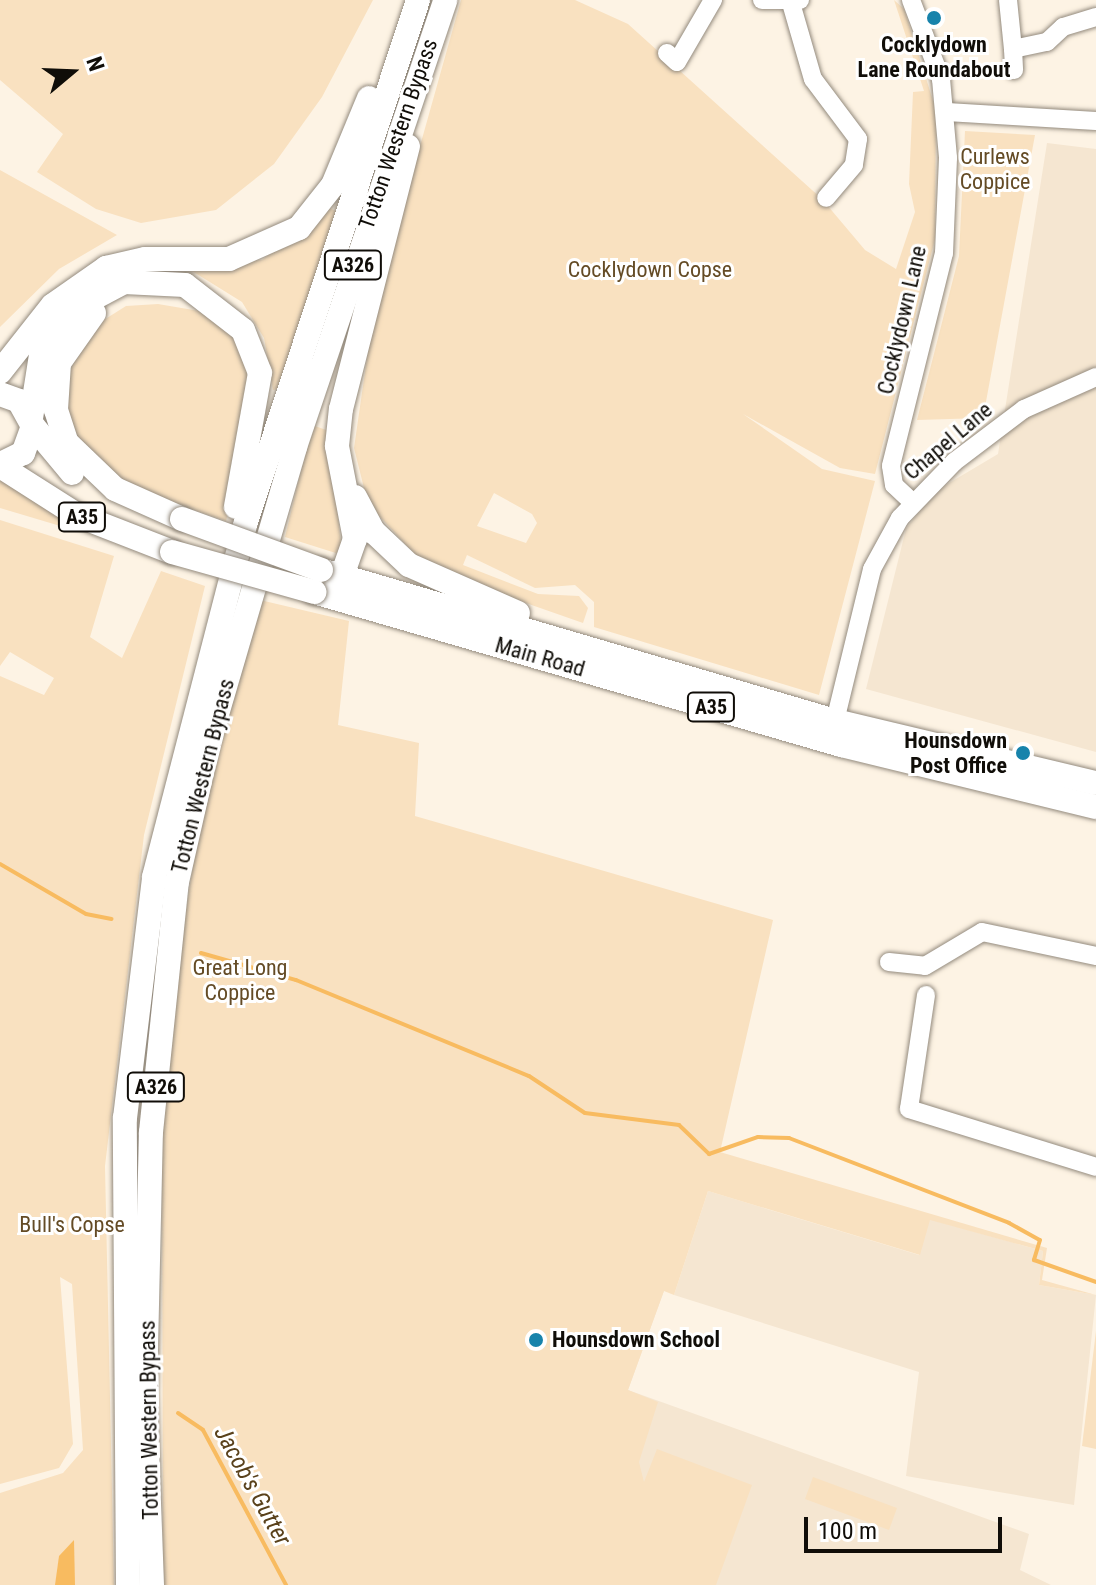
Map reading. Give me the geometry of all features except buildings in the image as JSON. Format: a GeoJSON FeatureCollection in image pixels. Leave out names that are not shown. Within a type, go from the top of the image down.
{"type":"FeatureCollection","features":[{"type":"Feature","properties":{"kind":"main road"},"geometry":{"type":"LineString","coordinates":[[0,372],[53,305],[106,268],[145,259],[229,259],[299,228],[333,185],[416,0]]}},
{"type":"Feature","properties":{"kind":"main road","name":"Totton Western Bypass"},"geometry":{"type":"LineString","coordinates":[[128,1585],[125,1118],[154,877],[199,682],[416,0]]}},
{"type":"Feature","properties":{"kind":"main road"},"geometry":{"type":"LineString","coordinates":[[328,584],[354,530],[337,446],[445,0]]}},
{"type":"Feature","properties":{"kind":"main road","name":"Totton Western Bypass"},"geometry":{"type":"LineString","coordinates":[[152,1585],[145,1393],[151,1132],[177,882],[208,745],[295,447],[445,0]]}},
{"type":"Feature","properties":{"kind":"main road"},"geometry":{"type":"LineString","coordinates":[[0,465],[23,453],[49,339],[107,288],[168,280],[224,310],[250,343],[261,387],[199,682]]}},
{"type":"Feature","properties":{"kind":"main road"},"geometry":{"type":"LineString","coordinates":[[177,534],[77,456],[56,410],[59,363],[82,324],[128,295],[171,293],[224,310]]}},
{"type":"Feature","properties":{"kind":"main road","name":"Main Road"},"geometry":{"type":"LineString","coordinates":[[0,394],[19,401],[32,422],[102,498],[177,534],[841,745],[1096,807]]}},
{"type":"Feature","properties":{"kind":"main road"},"geometry":{"type":"LineString","coordinates":[[337,446],[361,510],[390,550],[429,577],[581,645]]}},
{"type":"Feature","properties":{"kind":"main road","name":"Main Road"},"geometry":{"type":"LineString","coordinates":[[0,465],[77,515],[177,534]]}},
{"type":"Feature","properties":{"kind":"main road","name":"Main Road"},"geometry":{"type":"LineString","coordinates":[[328,584],[581,645],[835,721],[1096,783]]}},
{"type":"Feature","properties":{"kind":"street"},"geometry":{"type":"LineString","coordinates":[[667,53],[677,62],[713,0]]}},
{"type":"Feature","properties":{"kind":"street"},"geometry":{"type":"LineString","coordinates":[[762,0],[796,1],[813,79],[858,139],[854,165],[826,198]]}},
{"type":"Feature","properties":{"kind":"street","name":"Cocklydown Lane"},"geometry":{"type":"LineString","coordinates":[[911,0],[947,112],[944,253],[891,466],[894,485],[913,503]]}},
{"type":"Feature","properties":{"kind":"street"},"geometry":{"type":"LineString","coordinates":[[1008,0],[1014,70]]}},
{"type":"Feature","properties":{"kind":"street"},"geometry":{"type":"LineString","coordinates":[[1013,49],[1047,42],[1063,27],[1096,17]]}},
{"type":"Feature","properties":{"kind":"street"},"geometry":{"type":"LineString","coordinates":[[947,112],[1096,121]]}},
{"type":"Feature","properties":{"kind":"street","name":"Chapel Lane"},"geometry":{"type":"LineString","coordinates":[[835,721],[872,569],[913,503],[1024,409],[1096,377]]}},
{"type":"Feature","properties":{"kind":"street"},"geometry":{"type":"LineString","coordinates":[[889,962],[925,966],[982,932],[1096,956]]}},
{"type":"Feature","properties":{"kind":"street"},"geometry":{"type":"LineString","coordinates":[[926,995],[909,1109],[1096,1167]]}},
{"type":"Feature","properties":{"kind":"shaded area"},"geometry":{"type":"Polygon","coordinates":[[[1047,143],[1096,149],[1096,752],[866,689],[906,529],[934,492],[998,454],[1047,143]]]}},
{"type":"Feature","properties":{"kind":"shaded area","name":"Hounsdown School"},"geometry":{"type":"Polygon","coordinates":[[[700,1191],[628,1390],[1029,1534],[1020,1570],[1051,1585],[328,1585],[700,1191]]]}},
{"type":"Feature","properties":{"kind":"shaded area"},"geometry":{"type":"Polygon","coordinates":[[[708,1191],[919,1255],[929,1219],[1043,1251],[1039,1285],[1096,1295],[1074,1505],[906,1476],[919,1372],[674,1295],[708,1191]]]}},
{"type":"Feature","properties":{"kind":"shaded area"},"geometry":{"type":"Polygon","coordinates":[[[74,1540],[75,1585],[55,1585],[59,1556],[74,1540]]]}},
{"type":"Feature","properties":{"kind":"green space"},"geometry":{"type":"Polygon","coordinates":[[[0,0],[373,0],[322,97],[274,164],[216,210],[141,223],[96,209],[37,172],[63,134],[0,80],[0,0]]]}},
{"type":"Feature","properties":{"kind":"green space","name":"Cocklydown Copse"},"geometry":{"type":"Polygon","coordinates":[[[461,0],[575,0],[628,24],[822,199],[865,250],[896,269],[915,212],[909,184],[913,92],[924,91],[894,0],[904,9],[936,110],[935,239],[875,474],[840,468],[743,414],[822,469],[875,481],[819,695],[594,627],[594,602],[575,585],[535,588],[467,555],[463,565],[538,594],[579,596],[588,608],[583,623],[457,579],[423,563],[368,504],[354,448],[374,310],[461,0]],[[494,493],[477,526],[526,543],[537,523],[532,514],[494,493]]]}},
{"type":"Feature","properties":{"kind":"green space","name":"Curlews Coppice"},"geometry":{"type":"Polygon","coordinates":[[[965,131],[1035,135],[983,418],[917,420],[959,256],[965,131]]]}},
{"type":"Feature","properties":{"kind":"green space"},"geometry":{"type":"Polygon","coordinates":[[[0,170],[117,235],[59,269],[0,327],[0,170]]]}},
{"type":"Feature","properties":{"kind":"green space"},"geometry":{"type":"Polygon","coordinates":[[[329,208],[338,212],[283,388],[273,390],[264,338],[242,302],[184,266],[262,260],[329,208]]]}},
{"type":"Feature","properties":{"kind":"green space"},"geometry":{"type":"Polygon","coordinates":[[[158,304],[211,313],[234,334],[252,371],[247,436],[226,521],[128,487],[79,443],[66,419],[68,375],[88,330],[126,306],[158,304]]]}},
{"type":"Feature","properties":{"kind":"green space"},"geometry":{"type":"Polygon","coordinates":[[[312,425],[329,431],[342,555],[285,537],[312,425]]]}},
{"type":"Feature","properties":{"kind":"green space"},"geometry":{"type":"Polygon","coordinates":[[[0,479],[71,519],[67,528],[0,508],[0,479]]]}},
{"type":"Feature","properties":{"kind":"green space","name":"Bull's Copse"},"geometry":{"type":"Polygon","coordinates":[[[0,520],[114,556],[90,637],[122,658],[161,571],[205,586],[144,835],[105,1166],[114,1585],[0,1585],[0,1493],[63,1473],[83,1450],[72,1284],[60,1277],[73,1444],[59,1468],[0,1484],[0,676],[44,695],[54,678],[10,652],[0,666],[0,520]]]}},
{"type":"Feature","properties":{"kind":"green space","name":"Great Long Coppice"},"geometry":{"type":"Polygon","coordinates":[[[260,600],[349,621],[338,725],[419,743],[415,816],[773,920],[720,1152],[1047,1248],[1042,1280],[1096,1295],[1039,1285],[1043,1251],[930,1220],[920,1255],[708,1191],[674,1295],[664,1291],[628,1390],[658,1402],[639,1462],[644,1482],[657,1449],[752,1485],[716,1585],[163,1585],[162,1128],[174,990],[198,833],[260,600]]]}},
{"type":"Feature","properties":{"kind":"green space"},"geometry":{"type":"Polygon","coordinates":[[[1096,1331],[1096,1449],[1082,1446],[1096,1331]]]}},
{"type":"Feature","properties":{"kind":"green space"},"geometry":{"type":"Polygon","coordinates":[[[813,1477],[897,1508],[889,1530],[805,1499],[813,1477]]]}},
{"type":"Feature","properties":{"kind":"waterway"},"geometry":{"type":"LineString","coordinates":[[0,864],[86,914],[112,919]]}},
{"type":"Feature","properties":{"kind":"waterway"},"geometry":{"type":"LineString","coordinates":[[201,953],[296,980],[529,1076],[585,1113],[679,1125],[709,1154],[758,1137],[789,1138],[1009,1223],[1040,1240],[1034,1260],[1096,1282]]}},
{"type":"Feature","properties":{"kind":"waterway","name":"Jacob's Gutter"},"geometry":{"type":"LineString","coordinates":[[178,1413],[203,1430],[286,1585]]}},
{"type":"Feature","properties":{"kind":"place","name":"Cocklydown Lane Roundabout"},"geometry":{"type":"Point","coordinates":[934,18]}},
{"type":"Feature","properties":{"kind":"place","name":"Hounsdown Post Office"},"geometry":{"type":"Point","coordinates":[1023,753]}},
{"type":"Feature","properties":{"kind":"place","name":"Hounsdown School"},"geometry":{"type":"Point","coordinates":[536,1340]}}]}
